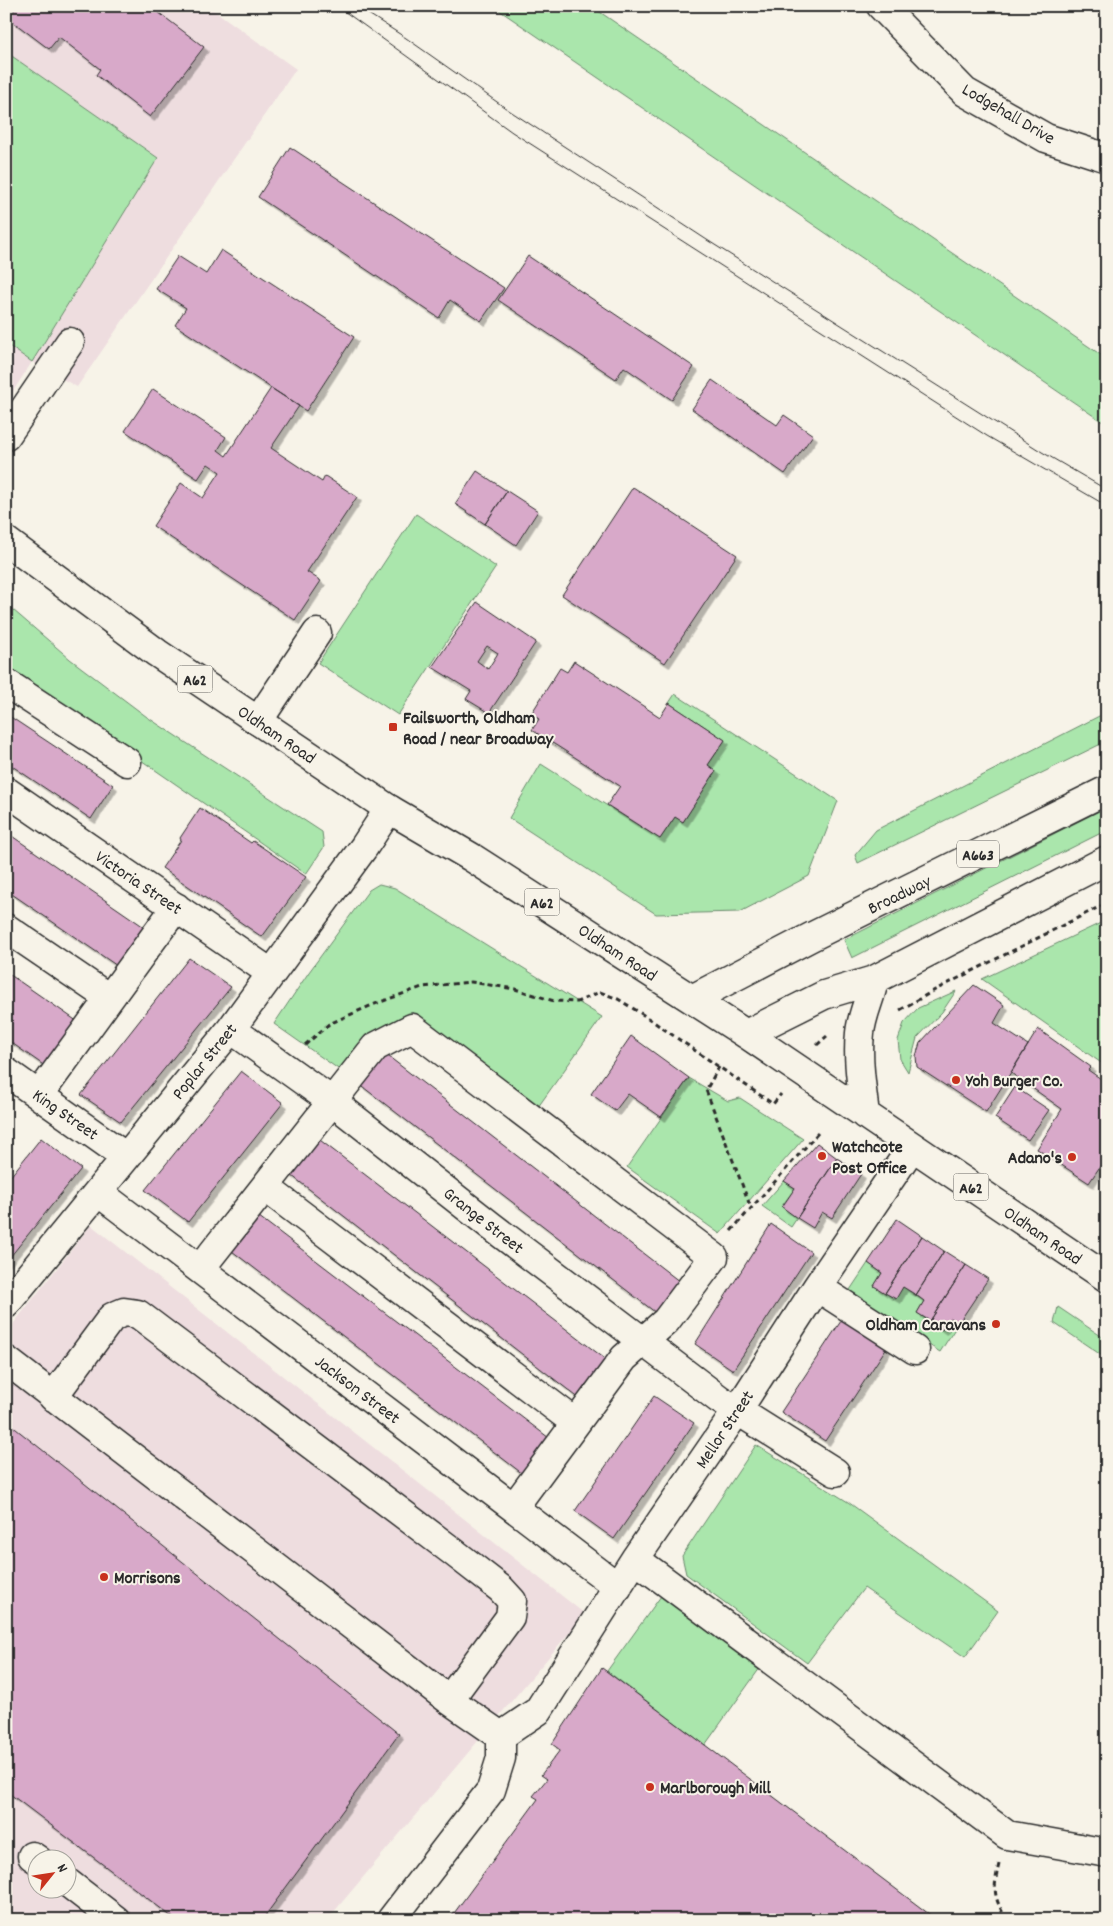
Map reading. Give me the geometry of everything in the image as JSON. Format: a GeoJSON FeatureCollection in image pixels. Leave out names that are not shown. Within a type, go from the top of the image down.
{"type":"FeatureCollection","features":[{"type":"Feature","properties":{"kind":"main road","name":"Lodgehall Drive"},"geometry":{"type":"LineString","coordinates":[[881,6],[911,34],[965,92],[1046,138],[1107,158]]}},
{"type":"Feature","properties":{"kind":"main road"},"geometry":{"type":"LineString","coordinates":[[6,436],[70,342]]}},
{"type":"Feature","properties":{"kind":"main road","name":"Oldham Road"},"geometry":{"type":"LineString","coordinates":[[6,541],[157,654],[258,722],[389,809],[471,857],[746,1034],[1107,1278]]}},
{"type":"Feature","properties":{"kind":"main road"},"geometry":{"type":"LineString","coordinates":[[258,722],[317,633]]}},
{"type":"Feature","properties":{"kind":"main road"},"geometry":{"type":"LineString","coordinates":[[6,683],[126,762]]}},
{"type":"Feature","properties":{"kind":"main road","name":"Broadway"},"geometry":{"type":"LineString","coordinates":[[692,999],[811,937],[1107,790]]}},
{"type":"Feature","properties":{"kind":"main road","name":"Victoria Street"},"geometry":{"type":"LineString","coordinates":[[6,791],[271,973]]}},
{"type":"Feature","properties":{"kind":"main road","name":"Poplar Street"},"geometry":{"type":"LineString","coordinates":[[6,1304],[231,1029],[364,848],[389,809]]}},
{"type":"Feature","properties":{"kind":"main road"},"geometry":{"type":"LineString","coordinates":[[746,1034],[824,995],[874,980],[1107,860]]}},
{"type":"Feature","properties":{"kind":"main road"},"geometry":{"type":"LineString","coordinates":[[39,1095],[176,907]]}},
{"type":"Feature","properties":{"kind":"main road"},"geometry":{"type":"LineString","coordinates":[[6,928],[109,998]]}},
{"type":"Feature","properties":{"kind":"main road"},"geometry":{"type":"LineString","coordinates":[[866,1115],[860,1070],[860,1033],[864,1008],[872,994],[874,980]]}},
{"type":"Feature","properties":{"kind":"main road"},"geometry":{"type":"LineString","coordinates":[[200,1269],[375,1047],[412,1028],[714,1256],[666,1321],[624,1358],[514,1507]]}},
{"type":"Feature","properties":{"kind":"main road","name":"Grange Street"},"geometry":{"type":"LineString","coordinates":[[231,1029],[333,1102],[491,1226],[737,1411],[835,1472]]}},
{"type":"Feature","properties":{"kind":"main road","name":"King Street"},"geometry":{"type":"LineString","coordinates":[[6,1072],[126,1156]]}},
{"type":"Feature","properties":{"kind":"main road","name":"Mellor Street"},"geometry":{"type":"LineString","coordinates":[[501,1736],[538,1711],[636,1559],[737,1411],[912,1147]]}},
{"type":"Feature","properties":{"kind":"main road"},"geometry":{"type":"LineString","coordinates":[[265,1187],[576,1423]]}},
{"type":"Feature","properties":{"kind":"main road","name":"Jackson Street"},"geometry":{"type":"LineString","coordinates":[[98,1192],[618,1587]]}},
{"type":"Feature","properties":{"kind":"main road"},"geometry":{"type":"LineString","coordinates":[[818,1287],[915,1350]]}},
{"type":"Feature","properties":{"kind":"main road"},"geometry":{"type":"LineString","coordinates":[[53,1397],[112,1317],[124,1312],[138,1314],[494,1583],[512,1601],[510,1618],[449,1700]]}},
{"type":"Feature","properties":{"kind":"main road"},"geometry":{"type":"LineString","coordinates":[[6,1360],[449,1700],[501,1736],[501,1758],[491,1790],[391,1920]]}},
{"type":"Feature","properties":{"kind":"main road"},"geometry":{"type":"LineString","coordinates":[[636,1559],[1006,1834],[1107,1853]]}},
{"type":"Feature","properties":{"kind":"main road"},"geometry":{"type":"LineString","coordinates":[[78,1891],[116,1920]]}},
{"type":"Feature","properties":{"kind":"path"},"geometry":{"type":"LineString","coordinates":[[896,1014],[901,1009],[935,990],[1107,903]]}},
{"type":"Feature","properties":{"kind":"path"},"geometry":{"type":"LineString","coordinates":[[285,1068],[300,1049],[329,1024],[372,1005],[422,987],[471,982],[515,989],[554,1001],[577,1002],[600,992],[642,1014],[773,1104]]}},
{"type":"Feature","properties":{"kind":"path"},"geometry":{"type":"LineString","coordinates":[[719,1067],[706,1090],[752,1208]]}},
{"type":"Feature","properties":{"kind":"path"},"geometry":{"type":"LineString","coordinates":[[714,1256],[726,1236],[818,1134]]}},
{"type":"Feature","properties":{"kind":"path"},"geometry":{"type":"LineString","coordinates":[[1006,1834],[994,1887],[1000,1909],[1007,1920]]}},
{"type":"Feature","properties":{"kind":"shaded area"},"geometry":{"type":"Polygon","coordinates":[[[6,6],[208,6],[296,69],[77,387],[32,362],[6,402],[6,6]]]}},
{"type":"Feature","properties":{"kind":"shaded area"},"geometry":{"type":"Polygon","coordinates":[[[91,1225],[585,1614],[327,1920],[16,1920],[6,1913],[6,1333],[91,1225]]]}},
{"type":"Feature","properties":{"kind":"green space"},"geometry":{"type":"Polygon","coordinates":[[[493,6],[591,6],[1107,359],[1107,425],[493,6]]]}},
{"type":"Feature","properties":{"kind":"green space"},"geometry":{"type":"Polygon","coordinates":[[[6,52],[158,158],[32,362],[6,344],[6,52]]]}},
{"type":"Feature","properties":{"kind":"green space"},"geometry":{"type":"Polygon","coordinates":[[[416,514],[496,567],[398,715],[318,663],[416,514]]]}},
{"type":"Feature","properties":{"kind":"green space"},"geometry":{"type":"Polygon","coordinates":[[[6,604],[70,659],[147,717],[322,832],[324,847],[306,874],[6,667],[6,604]]]}},
{"type":"Feature","properties":{"kind":"green space"},"geometry":{"type":"Polygon","coordinates":[[[675,694],[838,801],[809,876],[740,912],[656,914],[509,818],[541,764],[660,839],[675,817],[683,822],[716,771],[708,765],[725,740],[669,703],[675,694]]]}},
{"type":"Feature","properties":{"kind":"green space"},"geometry":{"type":"Polygon","coordinates":[[[1107,712],[1107,741],[858,863],[855,855],[876,830],[1107,712]]]}},
{"type":"Feature","properties":{"kind":"green space"},"geometry":{"type":"Polygon","coordinates":[[[1107,807],[1107,830],[852,958],[844,940],[1107,807]]]}},
{"type":"Feature","properties":{"kind":"green space"},"geometry":{"type":"Polygon","coordinates":[[[379,884],[395,888],[602,1017],[538,1107],[408,1015],[366,1042],[344,1073],[274,1024],[309,972],[369,890],[379,884]]]}},
{"type":"Feature","properties":{"kind":"green space"},"geometry":{"type":"Polygon","coordinates":[[[1107,920],[1107,1067],[982,979],[1107,920]]]}},
{"type":"Feature","properties":{"kind":"green space"},"geometry":{"type":"Polygon","coordinates":[[[956,991],[942,1012],[917,1038],[908,1072],[900,1059],[898,1040],[904,1023],[918,1008],[956,991]]]}},
{"type":"Feature","properties":{"kind":"green space"},"geometry":{"type":"Polygon","coordinates":[[[689,1078],[728,1101],[740,1098],[803,1139],[720,1234],[627,1167],[689,1078]]]}},
{"type":"Feature","properties":{"kind":"green space"},"geometry":{"type":"Polygon","coordinates":[[[784,1181],[795,1188],[782,1206],[797,1218],[791,1227],[762,1206],[784,1181]]]}},
{"type":"Feature","properties":{"kind":"green space"},"geometry":{"type":"Polygon","coordinates":[[[868,1263],[882,1273],[874,1286],[895,1299],[903,1287],[924,1301],[917,1313],[942,1329],[950,1318],[958,1324],[940,1352],[848,1293],[868,1263]]]}},
{"type":"Feature","properties":{"kind":"green space"},"geometry":{"type":"Polygon","coordinates":[[[1058,1307],[1107,1340],[1107,1359],[1054,1323],[1058,1307]]]}},
{"type":"Feature","properties":{"kind":"green space"},"geometry":{"type":"Polygon","coordinates":[[[756,1445],[848,1502],[998,1611],[965,1657],[864,1588],[807,1663],[686,1574],[682,1556],[756,1445]]]}},
{"type":"Feature","properties":{"kind":"green space"},"geometry":{"type":"Polygon","coordinates":[[[661,1596],[760,1668],[705,1745],[607,1671],[661,1596]]]}},
{"type":"Feature","properties":{"kind":"building"},"geometry":{"type":"Polygon","coordinates":[[[17,6],[150,6],[204,47],[150,117],[96,75],[100,69],[59,37],[49,49],[8,18],[17,6]]]}},
{"type":"Feature","properties":{"kind":"building"},"geometry":{"type":"Polygon","coordinates":[[[290,147],[504,288],[481,321],[450,300],[439,318],[258,197],[290,147]]]}},
{"type":"Feature","properties":{"kind":"building"},"geometry":{"type":"Polygon","coordinates":[[[221,250],[354,337],[306,411],[175,325],[186,308],[156,289],[178,256],[206,274],[221,250]]]}},
{"type":"Feature","properties":{"kind":"building"},"geometry":{"type":"Polygon","coordinates":[[[528,256],[694,367],[672,400],[624,367],[616,379],[498,300],[528,256]]]}},
{"type":"Feature","properties":{"kind":"building"},"geometry":{"type":"Polygon","coordinates":[[[712,380],[777,425],[784,415],[813,435],[785,474],[692,409],[712,380]]]}},
{"type":"Feature","properties":{"kind":"building"},"geometry":{"type":"Polygon","coordinates":[[[271,388],[299,406],[271,448],[322,482],[325,476],[357,497],[307,572],[321,581],[295,620],[153,526],[181,483],[203,498],[220,472],[208,464],[198,479],[125,431],[153,389],[226,437],[218,450],[226,456],[271,388]]]}},
{"type":"Feature","properties":{"kind":"building"},"geometry":{"type":"Polygon","coordinates":[[[477,471],[507,491],[485,524],[455,504],[477,471]]]}},
{"type":"Feature","properties":{"kind":"building"},"geometry":{"type":"Polygon","coordinates":[[[633,487],[737,555],[665,663],[562,595],[633,487]]]}},
{"type":"Feature","properties":{"kind":"building"},"geometry":{"type":"Polygon","coordinates":[[[507,491],[538,511],[516,545],[485,524],[507,491]]]}},
{"type":"Feature","properties":{"kind":"building"},"geometry":{"type":"Polygon","coordinates":[[[477,602],[536,642],[489,713],[466,699],[471,691],[432,667],[477,602]],[[487,646],[477,661],[488,669],[498,653],[487,646]]]}},
{"type":"Feature","properties":{"kind":"building"},"geometry":{"type":"Polygon","coordinates":[[[574,661],[660,717],[669,703],[725,740],[708,765],[716,771],[683,822],[675,817],[660,839],[607,805],[620,786],[532,730],[539,719],[531,714],[560,668],[567,672],[574,661]]]}},
{"type":"Feature","properties":{"kind":"building"},"geometry":{"type":"Polygon","coordinates":[[[6,714],[113,785],[91,819],[6,762],[6,714]]]}},
{"type":"Feature","properties":{"kind":"building"},"geometry":{"type":"Polygon","coordinates":[[[200,808],[251,843],[253,841],[306,877],[262,937],[162,868],[200,808]]]}},
{"type":"Feature","properties":{"kind":"building"},"geometry":{"type":"Polygon","coordinates":[[[6,832],[150,931],[123,970],[6,890],[6,832]]]}},
{"type":"Feature","properties":{"kind":"building"},"geometry":{"type":"Polygon","coordinates":[[[189,958],[231,987],[121,1122],[81,1095],[189,958]]]}},
{"type":"Feature","properties":{"kind":"building"},"geometry":{"type":"Polygon","coordinates":[[[6,972],[81,1024],[49,1069],[6,1039],[6,972]]]}},
{"type":"Feature","properties":{"kind":"building"},"geometry":{"type":"Polygon","coordinates":[[[974,985],[1004,1005],[994,1023],[1028,1045],[986,1112],[917,1067],[916,1056],[920,1043],[974,985]]]}},
{"type":"Feature","properties":{"kind":"building"},"geometry":{"type":"Polygon","coordinates":[[[1038,1029],[1091,1067],[1088,1070],[1107,1083],[1107,1156],[1089,1183],[1037,1149],[1062,1109],[1011,1073],[1038,1029]]]}},
{"type":"Feature","properties":{"kind":"building"},"geometry":{"type":"Polygon","coordinates":[[[631,1036],[689,1078],[661,1117],[628,1094],[615,1111],[591,1094],[631,1036]]]}},
{"type":"Feature","properties":{"kind":"building"},"geometry":{"type":"Polygon","coordinates":[[[384,1053],[684,1285],[660,1316],[359,1084],[384,1053]]]}},
{"type":"Feature","properties":{"kind":"building"},"geometry":{"type":"Polygon","coordinates":[[[241,1071],[283,1103],[188,1222],[145,1190],[241,1071]]]}},
{"type":"Feature","properties":{"kind":"building"},"geometry":{"type":"Polygon","coordinates":[[[1015,1087],[1049,1110],[1028,1140],[995,1118],[1015,1087]]]}},
{"type":"Feature","properties":{"kind":"building"},"geometry":{"type":"Polygon","coordinates":[[[316,1137],[613,1365],[585,1403],[287,1172],[316,1137]]]}},
{"type":"Feature","properties":{"kind":"building"},"geometry":{"type":"Polygon","coordinates":[[[41,1138],[81,1169],[6,1262],[6,1182],[41,1138]]]}},
{"type":"Feature","properties":{"kind":"building"},"geometry":{"type":"Polygon","coordinates":[[[817,1143],[837,1158],[797,1218],[782,1207],[795,1188],[784,1181],[817,1143]]]}},
{"type":"Feature","properties":{"kind":"building"},"geometry":{"type":"Polygon","coordinates":[[[837,1158],[861,1174],[832,1218],[822,1212],[813,1228],[797,1218],[837,1158]]]}},
{"type":"Feature","properties":{"kind":"building"},"geometry":{"type":"Polygon","coordinates":[[[254,1213],[553,1441],[528,1478],[228,1248],[254,1213]]]}},
{"type":"Feature","properties":{"kind":"building"},"geometry":{"type":"Polygon","coordinates":[[[897,1219],[922,1236],[885,1293],[874,1286],[882,1273],[868,1263],[897,1219]]]}},
{"type":"Feature","properties":{"kind":"building"},"geometry":{"type":"Polygon","coordinates":[[[771,1224],[811,1252],[733,1370],[695,1344],[771,1224]]]}},
{"type":"Feature","properties":{"kind":"building"},"geometry":{"type":"Polygon","coordinates":[[[922,1236],[944,1251],[916,1295],[903,1287],[896,1299],[885,1293],[922,1236]]]}},
{"type":"Feature","properties":{"kind":"building"},"geometry":{"type":"Polygon","coordinates":[[[944,1251],[966,1265],[930,1321],[917,1313],[924,1301],[916,1295],[944,1251]]]}},
{"type":"Feature","properties":{"kind":"building"},"geometry":{"type":"Polygon","coordinates":[[[966,1265],[988,1279],[958,1324],[950,1318],[942,1330],[930,1321],[966,1265]]]}},
{"type":"Feature","properties":{"kind":"building"},"geometry":{"type":"Polygon","coordinates":[[[843,1318],[887,1347],[825,1441],[781,1412],[843,1318]]]}},
{"type":"Feature","properties":{"kind":"building"},"geometry":{"type":"Polygon","coordinates":[[[654,1396],[694,1423],[614,1539],[575,1511],[654,1396]]]}},
{"type":"Feature","properties":{"kind":"building","name":"Morrisons"},"geometry":{"type":"Polygon","coordinates":[[[6,1421],[399,1734],[262,1920],[176,1920],[6,1791],[6,1421]]]}},
{"type":"Feature","properties":{"kind":"building","name":"Marlborough Mill"},"geometry":{"type":"Polygon","coordinates":[[[602,1668],[937,1920],[449,1920],[538,1799],[533,1796],[547,1779],[541,1775],[560,1750],[552,1744],[602,1668]]]}},
{"type":"Feature","properties":{"kind":"tram line"},"geometry":{"type":"LineString","coordinates":[[337,6],[512,132],[987,436],[1107,506]]}},
{"type":"Feature","properties":{"kind":"tram line"},"geometry":{"type":"LineString","coordinates":[[356,6],[406,38],[507,109],[707,240],[1042,452],[1107,490]]}},
{"type":"Feature","properties":{"kind":"place","name":"Failsworth, Oldham Road / near Broadway"},"geometry":{"type":"Point","coordinates":[393,727]}},
{"type":"Feature","properties":{"kind":"place","name":"Yoh Burger Co."},"geometry":{"type":"Point","coordinates":[956,1080]}},
{"type":"Feature","properties":{"kind":"place","name":"Watchcote Post Office"},"geometry":{"type":"Point","coordinates":[822,1156]}},
{"type":"Feature","properties":{"kind":"place","name":"Adano's"},"geometry":{"type":"Point","coordinates":[1072,1157]}},
{"type":"Feature","properties":{"kind":"place","name":"Oldham Caravans"},"geometry":{"type":"Point","coordinates":[996,1324]}},
{"type":"Feature","properties":{"kind":"place","name":"Morrisons"},"geometry":{"type":"Point","coordinates":[104,1577]}},
{"type":"Feature","properties":{"kind":"place","name":"Marlborough Mill"},"geometry":{"type":"Point","coordinates":[650,1787]}}]}
